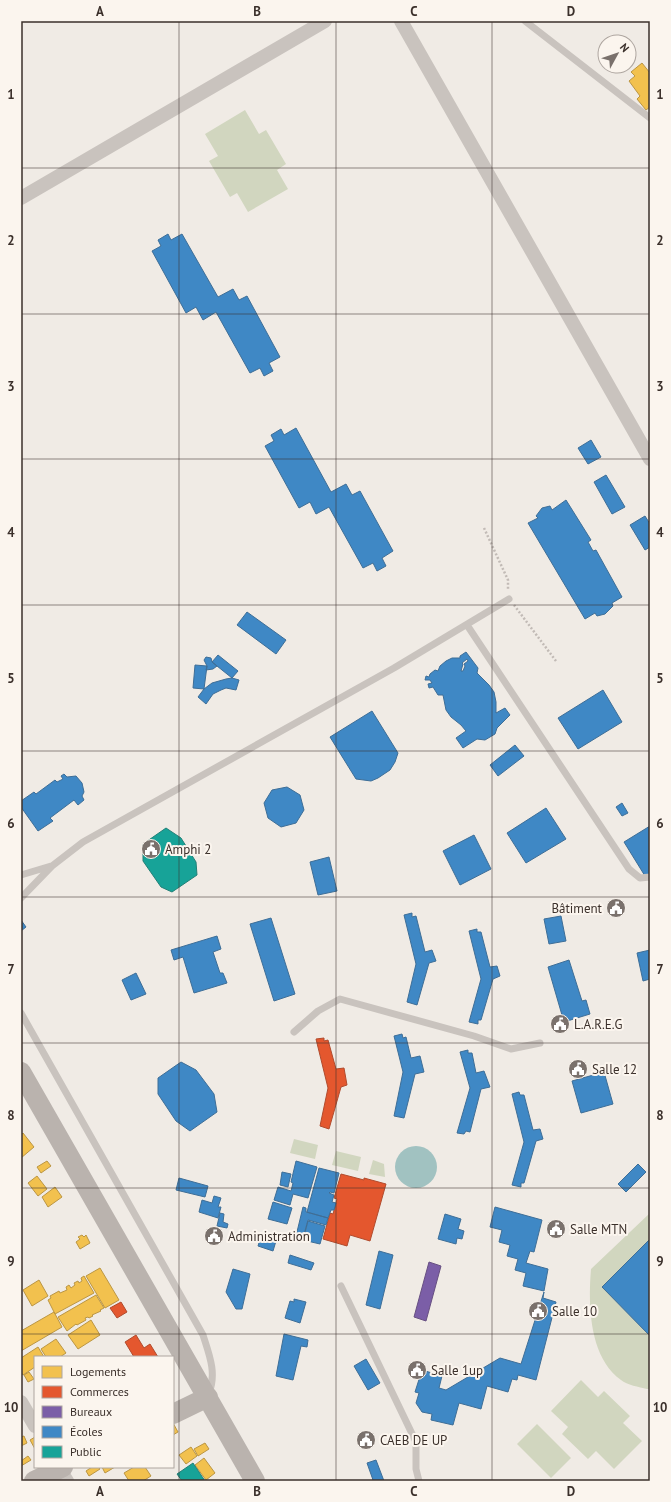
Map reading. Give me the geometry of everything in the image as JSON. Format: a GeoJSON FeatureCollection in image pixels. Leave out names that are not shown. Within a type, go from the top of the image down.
{"type":"FeatureCollection","features":[{"type":"Feature","properties":{"kind":"street"},"geometry":{"type":"LineString","coordinates":[[21,198],[325,21]]}},
{"type":"Feature","properties":{"kind":"street"},"geometry":{"type":"LineString","coordinates":[[401,21],[650,459]]}},
{"type":"Feature","properties":{"kind":"street"},"geometry":{"type":"LineString","coordinates":[[21,1072],[255,1481]]}},
{"type":"Feature","properties":{"kind":"street"},"geometry":{"type":"LineString","coordinates":[[174,1414],[208,1397]]}},
{"type":"Feature","properties":{"kind":"street"},"geometry":{"type":"LineString","coordinates":[[21,1402],[34,1424]]}},
{"type":"Feature","properties":{"kind":"street"},"geometry":{"type":"LineString","coordinates":[[34,1481],[62,1471]]}},
{"type":"Feature","properties":{"kind":"lane"},"geometry":{"type":"LineString","coordinates":[[525,21],[650,118]]}},
{"type":"Feature","properties":{"kind":"lane"},"geometry":{"type":"LineString","coordinates":[[21,898],[52,866],[84,842],[237,758],[394,668],[509,599]]}},
{"type":"Feature","properties":{"kind":"lane"},"geometry":{"type":"LineString","coordinates":[[467,625],[629,869],[640,878],[650,877]]}},
{"type":"Feature","properties":{"kind":"lane"},"geometry":{"type":"LineString","coordinates":[[21,875],[52,866]]}},
{"type":"Feature","properties":{"kind":"lane"},"geometry":{"type":"LineString","coordinates":[[294,1032],[318,1011],[340,999],[474,1036],[511,1048],[540,1043]]}},
{"type":"Feature","properties":{"kind":"lane"},"geometry":{"type":"LineString","coordinates":[[21,1013],[203,1335],[210,1357],[213,1376],[208,1397]]}},
{"type":"Feature","properties":{"kind":"lane"},"geometry":{"type":"LineString","coordinates":[[341,1286],[416,1442],[416,1469],[419,1481]]}},
{"type":"Feature","properties":{"kind":"green space"},"geometry":{"type":"Polygon","coordinates":[[[245,110],[259,134],[266,130],[286,164],[277,170],[288,189],[248,212],[237,193],[230,197],[209,161],[218,156],[205,134],[245,110]]]}},
{"type":"Feature","properties":{"kind":"green space"},"geometry":{"type":"Polygon","coordinates":[[[294,1139],[318,1145],[315,1159],[290,1153],[294,1139]]]}},
{"type":"Feature","properties":{"kind":"green space"},"geometry":{"type":"Polygon","coordinates":[[[336,1151],[361,1157],[358,1171],[332,1165],[336,1151]]]}},
{"type":"Feature","properties":{"kind":"green space"},"geometry":{"type":"Polygon","coordinates":[[[373,1160],[384,1164],[385,1177],[369,1174],[373,1160]]]}},
{"type":"Feature","properties":{"kind":"green space"},"geometry":{"type":"Polygon","coordinates":[[[650,1213],[650,1389],[647,1389],[630,1385],[621,1380],[610,1370],[602,1358],[593,1329],[590,1283],[591,1269],[650,1213]]]}},
{"type":"Feature","properties":{"kind":"green space"},"geometry":{"type":"Polygon","coordinates":[[[581,1380],[598,1397],[604,1391],[630,1416],[623,1423],[642,1441],[614,1469],[596,1451],[588,1459],[562,1434],[568,1427],[551,1411],[581,1380]]]}},
{"type":"Feature","properties":{"kind":"green space"},"geometry":{"type":"Polygon","coordinates":[[[537,1424],[571,1458],[551,1478],[517,1444],[537,1424]]]}},
{"type":"Feature","properties":{"kind":"water"},"geometry":{"type":"Polygon","coordinates":[[[412,1146],[420,1146],[428,1149],[434,1155],[437,1167],[434,1179],[428,1185],[420,1188],[412,1188],[404,1185],[398,1179],[395,1171],[395,1163],[398,1155],[404,1149],[412,1146]]]}},
{"type":"Feature","properties":{"kind":"building: Logements"},"geometry":{"type":"Polygon","coordinates":[[[642,63],[650,73],[650,107],[646,110],[637,99],[640,96],[629,81],[635,76],[633,74],[637,74],[637,67],[642,63]]]}},
{"type":"Feature","properties":{"kind":"building: Logements"},"geometry":{"type":"Polygon","coordinates":[[[23,1133],[34,1147],[21,1158],[21,1135],[23,1133]]]}},
{"type":"Feature","properties":{"kind":"building: Logements"},"geometry":{"type":"Polygon","coordinates":[[[47,1161],[51,1166],[41,1173],[37,1167],[47,1161]]]}},
{"type":"Feature","properties":{"kind":"building: Logements"},"geometry":{"type":"Polygon","coordinates":[[[37,1176],[47,1189],[38,1196],[28,1183],[37,1176]]]}},
{"type":"Feature","properties":{"kind":"building: Logements"},"geometry":{"type":"Polygon","coordinates":[[[55,1187],[62,1197],[48,1207],[42,1197],[55,1187]]]}},
{"type":"Feature","properties":{"kind":"building: Logements"},"geometry":{"type":"Polygon","coordinates":[[[82,1235],[84,1237],[86,1235],[90,1243],[80,1249],[76,1242],[80,1239],[78,1237],[82,1235]]]}},
{"type":"Feature","properties":{"kind":"building: Logements"},"geometry":{"type":"Polygon","coordinates":[[[100,1268],[119,1300],[105,1308],[86,1276],[100,1268]]]}},
{"type":"Feature","properties":{"kind":"building: Logements"},"geometry":{"type":"Polygon","coordinates":[[[84,1276],[94,1293],[55,1314],[48,1300],[51,1298],[50,1296],[59,1291],[60,1293],[67,1290],[66,1287],[69,1285],[71,1288],[75,1285],[74,1283],[78,1281],[79,1283],[82,1281],[81,1278],[84,1276]]]}},
{"type":"Feature","properties":{"kind":"building: Logements"},"geometry":{"type":"Polygon","coordinates":[[[39,1280],[48,1296],[32,1306],[23,1290],[39,1280]]]}},
{"type":"Feature","properties":{"kind":"building: Logements"},"geometry":{"type":"Polygon","coordinates":[[[96,1295],[104,1308],[92,1315],[93,1316],[85,1318],[86,1320],[77,1325],[76,1324],[67,1331],[58,1317],[96,1295]]]}},
{"type":"Feature","properties":{"kind":"building: Logements"},"geometry":{"type":"Polygon","coordinates":[[[54,1312],[62,1327],[21,1351],[21,1331],[54,1312]]]}},
{"type":"Feature","properties":{"kind":"building: Logements"},"geometry":{"type":"Polygon","coordinates":[[[91,1320],[100,1335],[78,1349],[68,1335],[91,1320]]]}},
{"type":"Feature","properties":{"kind":"building: Logements"},"geometry":{"type":"Polygon","coordinates":[[[56,1339],[66,1353],[62,1356],[45,1356],[41,1349],[56,1339]]]}},
{"type":"Feature","properties":{"kind":"building: Logements"},"geometry":{"type":"Polygon","coordinates":[[[38,1347],[43,1356],[34,1356],[34,1368],[23,1375],[21,1372],[21,1358],[38,1347]]]}},
{"type":"Feature","properties":{"kind":"building: Logements"},"geometry":{"type":"Polygon","coordinates":[[[29,1372],[34,1379],[28,1382],[24,1375],[29,1372]]]}},
{"type":"Feature","properties":{"kind":"building: Logements"},"geometry":{"type":"Polygon","coordinates":[[[174,1425],[178,1432],[174,1434],[174,1425]]]}},
{"type":"Feature","properties":{"kind":"building: Logements"},"geometry":{"type":"Polygon","coordinates":[[[24,1436],[27,1443],[21,1446],[21,1437],[24,1436]]]}},
{"type":"Feature","properties":{"kind":"building: Logements"},"geometry":{"type":"Polygon","coordinates":[[[34,1438],[34,1447],[30,1440],[34,1438]]]}},
{"type":"Feature","properties":{"kind":"building: Logements"},"geometry":{"type":"Polygon","coordinates":[[[205,1443],[209,1449],[198,1456],[194,1449],[205,1443]]]}},
{"type":"Feature","properties":{"kind":"building: Logements"},"geometry":{"type":"Polygon","coordinates":[[[191,1447],[197,1456],[186,1464],[179,1455],[191,1447]]]}},
{"type":"Feature","properties":{"kind":"building: Logements"},"geometry":{"type":"Polygon","coordinates":[[[28,1456],[31,1460],[21,1466],[21,1461],[28,1456]]]}},
{"type":"Feature","properties":{"kind":"building: Logements"},"geometry":{"type":"Polygon","coordinates":[[[204,1458],[215,1473],[206,1480],[195,1465],[204,1458]]]}},
{"type":"Feature","properties":{"kind":"building: Logements"},"geometry":{"type":"Polygon","coordinates":[[[90,1468],[100,1469],[89,1476],[86,1471],[90,1468]]]}},
{"type":"Feature","properties":{"kind":"building: Logements"},"geometry":{"type":"Polygon","coordinates":[[[102,1468],[113,1468],[105,1473],[102,1468]]]}},
{"type":"Feature","properties":{"kind":"building: Logements"},"geometry":{"type":"Polygon","coordinates":[[[132,1468],[146,1468],[151,1476],[143,1481],[129,1481],[124,1473],[132,1468]]]}},
{"type":"Feature","properties":{"kind":"building: Commerces"},"geometry":{"type":"Polygon","coordinates":[[[324,1038],[324,1041],[328,1040],[336,1069],[344,1068],[347,1085],[341,1087],[329,1129],[320,1126],[328,1088],[316,1039],[324,1038]]]}},
{"type":"Feature","properties":{"kind":"building: Commerces"},"geometry":{"type":"Polygon","coordinates":[[[341,1174],[386,1184],[370,1241],[350,1235],[347,1246],[323,1239],[330,1213],[333,1214],[337,1199],[334,1198],[341,1174]]]}},
{"type":"Feature","properties":{"kind":"building: Commerces"},"geometry":{"type":"Polygon","coordinates":[[[121,1302],[127,1312],[117,1318],[110,1308],[121,1302]]]}},
{"type":"Feature","properties":{"kind":"building: Commerces"},"geometry":{"type":"Polygon","coordinates":[[[136,1335],[144,1348],[150,1344],[157,1356],[133,1356],[125,1342],[136,1335]]]}},
{"type":"Feature","properties":{"kind":"building: Bureaux"},"geometry":{"type":"Polygon","coordinates":[[[429,1262],[441,1266],[426,1321],[414,1317],[429,1262]]]}},
{"type":"Feature","properties":{"kind":"building: Écoles"},"geometry":{"type":"Polygon","coordinates":[[[168,234],[171,240],[182,234],[218,297],[233,289],[239,300],[247,296],[280,357],[269,363],[273,371],[264,376],[260,368],[250,373],[216,312],[203,320],[196,307],[186,313],[152,251],[161,246],[158,240],[168,234]]]}},
{"type":"Feature","properties":{"kind":"building: Écoles"},"geometry":{"type":"Polygon","coordinates":[[[296,428],[331,492],[346,484],[352,495],[360,491],[393,551],[382,558],[386,566],[377,571],[373,563],[363,568],[329,507],[316,514],[310,502],[299,508],[265,446],[274,441],[271,435],[281,429],[284,435],[296,428]]]}},
{"type":"Feature","properties":{"kind":"building: Écoles"},"geometry":{"type":"Polygon","coordinates":[[[591,440],[601,457],[588,464],[578,448],[591,440]]]}},
{"type":"Feature","properties":{"kind":"building: Écoles"},"geometry":{"type":"Polygon","coordinates":[[[606,475],[625,507],[612,514],[594,482],[606,475]]]}},
{"type":"Feature","properties":{"kind":"building: Écoles"},"geometry":{"type":"Polygon","coordinates":[[[566,500],[591,540],[588,542],[593,551],[596,550],[622,597],[612,603],[613,606],[605,614],[597,616],[595,613],[585,619],[528,523],[538,518],[536,516],[542,508],[550,506],[552,510],[566,500]]]}},
{"type":"Feature","properties":{"kind":"building: Écoles"},"geometry":{"type":"Polygon","coordinates":[[[645,516],[650,524],[650,547],[645,550],[630,525],[645,516]]]}},
{"type":"Feature","properties":{"kind":"building: Écoles"},"geometry":{"type":"Polygon","coordinates":[[[247,612],[286,640],[276,654],[237,625],[247,612]]]}},
{"type":"Feature","properties":{"kind":"building: Écoles"},"geometry":{"type":"Polygon","coordinates":[[[466,652],[478,668],[477,673],[494,692],[496,713],[505,708],[510,715],[497,728],[495,734],[485,740],[477,739],[463,748],[456,738],[466,731],[451,717],[446,710],[443,695],[438,695],[433,687],[429,688],[428,684],[432,683],[430,680],[425,680],[426,676],[429,677],[435,670],[438,671],[440,666],[446,661],[452,658],[460,658],[460,656],[466,652]],[[467,659],[462,663],[461,671],[463,671],[465,666],[464,664],[468,661],[467,659]]]}},
{"type":"Feature","properties":{"kind":"building: Écoles"},"geometry":{"type":"Polygon","coordinates":[[[218,655],[238,671],[232,678],[212,662],[218,655]]]}},
{"type":"Feature","properties":{"kind":"building: Écoles"},"geometry":{"type":"Polygon","coordinates":[[[206,657],[211,658],[212,662],[217,666],[213,669],[206,670],[207,666],[204,660],[206,657]]]}},
{"type":"Feature","properties":{"kind":"building: Écoles"},"geometry":{"type":"Polygon","coordinates":[[[195,665],[207,666],[204,689],[193,688],[195,665]]]}},
{"type":"Feature","properties":{"kind":"building: Écoles"},"geometry":{"type":"Polygon","coordinates":[[[232,678],[239,680],[236,690],[226,688],[221,690],[213,694],[206,704],[198,697],[204,689],[212,683],[232,678]]]}},
{"type":"Feature","properties":{"kind":"building: Écoles"},"geometry":{"type":"Polygon","coordinates":[[[603,690],[622,722],[578,749],[558,718],[603,690]]]}},
{"type":"Feature","properties":{"kind":"building: Écoles"},"geometry":{"type":"Polygon","coordinates":[[[372,711],[398,753],[390,770],[371,781],[356,779],[330,737],[372,711]]]}},
{"type":"Feature","properties":{"kind":"building: Écoles"},"geometry":{"type":"Polygon","coordinates":[[[515,745],[524,756],[498,776],[490,765],[515,745]]]}},
{"type":"Feature","properties":{"kind":"building: Écoles"},"geometry":{"type":"Polygon","coordinates":[[[64,774],[67,777],[76,776],[82,783],[84,792],[82,796],[84,800],[78,805],[74,800],[50,818],[53,821],[38,831],[21,807],[21,801],[34,792],[36,794],[55,780],[57,782],[63,779],[61,776],[64,774]]]}},
{"type":"Feature","properties":{"kind":"building: Écoles"},"geometry":{"type":"Polygon","coordinates":[[[287,787],[300,795],[304,810],[296,823],[281,827],[268,818],[264,803],[272,790],[287,787]]]}},
{"type":"Feature","properties":{"kind":"building: Écoles"},"geometry":{"type":"Polygon","coordinates":[[[622,803],[628,813],[622,816],[616,807],[622,803]]]}},
{"type":"Feature","properties":{"kind":"building: Écoles"},"geometry":{"type":"Polygon","coordinates":[[[546,808],[566,839],[526,863],[507,833],[546,808]]]}},
{"type":"Feature","properties":{"kind":"building: Écoles"},"geometry":{"type":"Polygon","coordinates":[[[650,826],[650,873],[645,876],[624,842],[650,826]]]}},
{"type":"Feature","properties":{"kind":"building: Écoles"},"geometry":{"type":"Polygon","coordinates":[[[474,835],[491,869],[460,885],[443,851],[474,835]]]}},
{"type":"Feature","properties":{"kind":"building: Écoles"},"geometry":{"type":"Polygon","coordinates":[[[329,857],[337,891],[318,895],[310,862],[329,857]]]}},
{"type":"Feature","properties":{"kind":"building: Écoles"},"geometry":{"type":"Polygon","coordinates":[[[412,913],[412,917],[416,916],[425,952],[432,950],[436,961],[429,963],[417,1005],[407,1002],[416,964],[404,915],[412,913]]]}},
{"type":"Feature","properties":{"kind":"building: Écoles"},"geometry":{"type":"Polygon","coordinates":[[[561,916],[566,941],[549,944],[544,919],[561,916]]]}},
{"type":"Feature","properties":{"kind":"building: Écoles"},"geometry":{"type":"Polygon","coordinates":[[[271,918],[295,994],[274,1001],[250,924],[271,918]]]}},
{"type":"Feature","properties":{"kind":"building: Écoles"},"geometry":{"type":"Polygon","coordinates":[[[21,920],[26,927],[21,931],[21,920]]]}},
{"type":"Feature","properties":{"kind":"building: Écoles"},"geometry":{"type":"Polygon","coordinates":[[[477,929],[477,932],[481,932],[490,967],[497,966],[500,976],[493,979],[481,1020],[478,1020],[478,1024],[469,1022],[481,979],[469,931],[477,929]]]}},
{"type":"Feature","properties":{"kind":"building: Écoles"},"geometry":{"type":"Polygon","coordinates":[[[217,936],[221,949],[213,952],[220,973],[223,973],[227,983],[194,993],[183,957],[174,960],[171,950],[217,936]]]}},
{"type":"Feature","properties":{"kind":"building: Écoles"},"geometry":{"type":"Polygon","coordinates":[[[650,950],[650,979],[643,981],[637,953],[650,950]]]}},
{"type":"Feature","properties":{"kind":"building: Écoles"},"geometry":{"type":"Polygon","coordinates":[[[569,960],[582,1001],[586,1000],[590,1014],[564,1022],[548,967],[569,960]]]}},
{"type":"Feature","properties":{"kind":"building: Écoles"},"geometry":{"type":"Polygon","coordinates":[[[136,973],[146,994],[131,1000],[122,980],[136,973]]]}},
{"type":"Feature","properties":{"kind":"building: Écoles"},"geometry":{"type":"Polygon","coordinates":[[[402,1034],[403,1038],[406,1037],[411,1058],[420,1056],[424,1072],[415,1074],[404,1118],[394,1116],[403,1072],[394,1036],[402,1034]]]}},
{"type":"Feature","properties":{"kind":"building: Écoles"},"geometry":{"type":"Polygon","coordinates":[[[468,1050],[468,1053],[472,1053],[476,1073],[484,1071],[490,1087],[481,1089],[470,1132],[466,1131],[464,1134],[457,1133],[470,1088],[460,1052],[468,1050]]]}},
{"type":"Feature","properties":{"kind":"building: Écoles"},"geometry":{"type":"Polygon","coordinates":[[[181,1062],[196,1070],[214,1094],[217,1112],[190,1131],[176,1121],[158,1094],[158,1078],[181,1062]]]}},
{"type":"Feature","properties":{"kind":"building: Écoles"},"geometry":{"type":"Polygon","coordinates":[[[604,1072],[613,1104],[581,1113],[572,1081],[604,1072]]]}},
{"type":"Feature","properties":{"kind":"building: Écoles"},"geometry":{"type":"Polygon","coordinates":[[[519,1092],[520,1095],[524,1095],[533,1130],[540,1129],[543,1139],[536,1141],[524,1183],[521,1183],[521,1187],[512,1185],[524,1142],[512,1094],[519,1092]]]}},
{"type":"Feature","properties":{"kind":"building: Écoles"},"geometry":{"type":"Polygon","coordinates":[[[296,1161],[317,1167],[308,1198],[293,1194],[290,1205],[274,1200],[278,1187],[291,1191],[293,1183],[291,1182],[296,1161]]]}},
{"type":"Feature","properties":{"kind":"building: Écoles"},"geometry":{"type":"Polygon","coordinates":[[[638,1164],[646,1172],[626,1192],[618,1184],[638,1164]]]}},
{"type":"Feature","properties":{"kind":"building: Écoles"},"geometry":{"type":"Polygon","coordinates":[[[319,1168],[339,1173],[334,1193],[329,1193],[334,1195],[332,1202],[336,1203],[334,1210],[331,1210],[328,1218],[307,1212],[319,1168]]]}},
{"type":"Feature","properties":{"kind":"building: Écoles"},"geometry":{"type":"Polygon","coordinates":[[[282,1172],[291,1174],[288,1187],[280,1185],[282,1172]]]}},
{"type":"Feature","properties":{"kind":"building: Écoles"},"geometry":{"type":"Polygon","coordinates":[[[179,1178],[208,1186],[205,1197],[176,1190],[179,1178]]]}},
{"type":"Feature","properties":{"kind":"building: Écoles"},"geometry":{"type":"Polygon","coordinates":[[[214,1196],[221,1198],[218,1207],[221,1207],[218,1218],[199,1212],[202,1200],[212,1203],[214,1196]]]}},
{"type":"Feature","properties":{"kind":"building: Écoles"},"geometry":{"type":"Polygon","coordinates":[[[273,1202],[292,1208],[287,1224],[268,1219],[273,1202]]]}},
{"type":"Feature","properties":{"kind":"building: Écoles"},"geometry":{"type":"Polygon","coordinates":[[[303,1207],[306,1208],[306,1212],[328,1218],[326,1225],[308,1220],[303,1238],[296,1236],[303,1207]]]}},
{"type":"Feature","properties":{"kind":"building: Écoles"},"geometry":{"type":"Polygon","coordinates":[[[495,1207],[542,1220],[534,1252],[530,1251],[526,1263],[548,1269],[544,1291],[523,1286],[526,1273],[515,1270],[518,1259],[507,1256],[510,1245],[499,1242],[502,1230],[490,1227],[495,1207]]]}},
{"type":"Feature","properties":{"kind":"building: Écoles"},"geometry":{"type":"Polygon","coordinates":[[[220,1213],[224,1214],[223,1222],[228,1224],[227,1228],[217,1226],[220,1213]]]}},
{"type":"Feature","properties":{"kind":"building: Écoles"},"geometry":{"type":"Polygon","coordinates":[[[445,1214],[461,1219],[458,1229],[464,1231],[462,1239],[457,1238],[456,1244],[438,1239],[445,1214]]]}},
{"type":"Feature","properties":{"kind":"building: Écoles"},"geometry":{"type":"Polygon","coordinates":[[[308,1221],[325,1226],[320,1244],[303,1240],[308,1221]]]}},
{"type":"Feature","properties":{"kind":"building: Écoles"},"geometry":{"type":"Polygon","coordinates":[[[261,1236],[276,1241],[273,1251],[258,1246],[261,1236]]]}},
{"type":"Feature","properties":{"kind":"building: Écoles"},"geometry":{"type":"Polygon","coordinates":[[[650,1239],[650,1336],[602,1287],[650,1239]]]}},
{"type":"Feature","properties":{"kind":"building: Écoles"},"geometry":{"type":"Polygon","coordinates":[[[379,1251],[393,1255],[380,1309],[366,1305],[379,1251]]]}},
{"type":"Feature","properties":{"kind":"building: Écoles"},"geometry":{"type":"Polygon","coordinates":[[[290,1255],[314,1263],[311,1270],[288,1263],[290,1255]]]}},
{"type":"Feature","properties":{"kind":"building: Écoles"},"geometry":{"type":"Polygon","coordinates":[[[233,1269],[250,1274],[242,1309],[236,1309],[226,1292],[233,1269]]]}},
{"type":"Feature","properties":{"kind":"building: Écoles"},"geometry":{"type":"Polygon","coordinates":[[[544,1292],[543,1298],[556,1302],[536,1380],[518,1375],[517,1380],[512,1379],[508,1392],[487,1386],[481,1409],[459,1403],[453,1425],[431,1420],[432,1414],[422,1412],[416,1403],[419,1393],[415,1392],[422,1370],[442,1376],[439,1388],[446,1390],[500,1358],[521,1364],[544,1292]]]}},
{"type":"Feature","properties":{"kind":"building: Écoles"},"geometry":{"type":"Polygon","coordinates":[[[294,1299],[306,1302],[300,1323],[285,1318],[290,1301],[294,1302],[294,1299]]]}},
{"type":"Feature","properties":{"kind":"building: Écoles"},"geometry":{"type":"Polygon","coordinates":[[[284,1334],[308,1340],[307,1347],[301,1346],[293,1380],[276,1376],[284,1334]]]}},
{"type":"Feature","properties":{"kind":"building: Écoles"},"geometry":{"type":"Polygon","coordinates":[[[366,1359],[380,1383],[368,1390],[354,1366],[366,1359]]]}},
{"type":"Feature","properties":{"kind":"building: Écoles"},"geometry":{"type":"Polygon","coordinates":[[[376,1460],[384,1481],[370,1481],[373,1480],[367,1463],[376,1460]]]}},
{"type":"Feature","properties":{"kind":"building: Public"},"geometry":{"type":"Polygon","coordinates":[[[166,828],[181,838],[196,862],[197,875],[172,892],[161,887],[143,861],[143,844],[166,828]]]}},
{"type":"Feature","properties":{"kind":"building: Public"},"geometry":{"type":"Polygon","coordinates":[[[193,1463],[205,1481],[182,1481],[177,1474],[193,1463]]]}},
{"type":"Feature","properties":{"kind":"place","name":"Amphi 2"},"geometry":{"type":"Point","coordinates":[151,849]}},
{"type":"Feature","properties":{"kind":"place","name":"Bâtiment"},"geometry":{"type":"Point","coordinates":[616,908]}},
{"type":"Feature","properties":{"kind":"place","name":"L.A.R.E.G"},"geometry":{"type":"Point","coordinates":[560,1024]}},
{"type":"Feature","properties":{"kind":"place","name":"Salle 12"},"geometry":{"type":"Point","coordinates":[578,1069]}},
{"type":"Feature","properties":{"kind":"place","name":"Salle MTN"},"geometry":{"type":"Point","coordinates":[556,1229]}},
{"type":"Feature","properties":{"kind":"place","name":"Administration"},"geometry":{"type":"Point","coordinates":[214,1236]}},
{"type":"Feature","properties":{"kind":"place","name":"Salle 10"},"geometry":{"type":"Point","coordinates":[538,1311]}},
{"type":"Feature","properties":{"kind":"place","name":"Salle 1up"},"geometry":{"type":"Point","coordinates":[417,1370]}},
{"type":"Feature","properties":{"kind":"place","name":"CAEB DE UP"},"geometry":{"type":"Point","coordinates":[366,1440]}}]}
